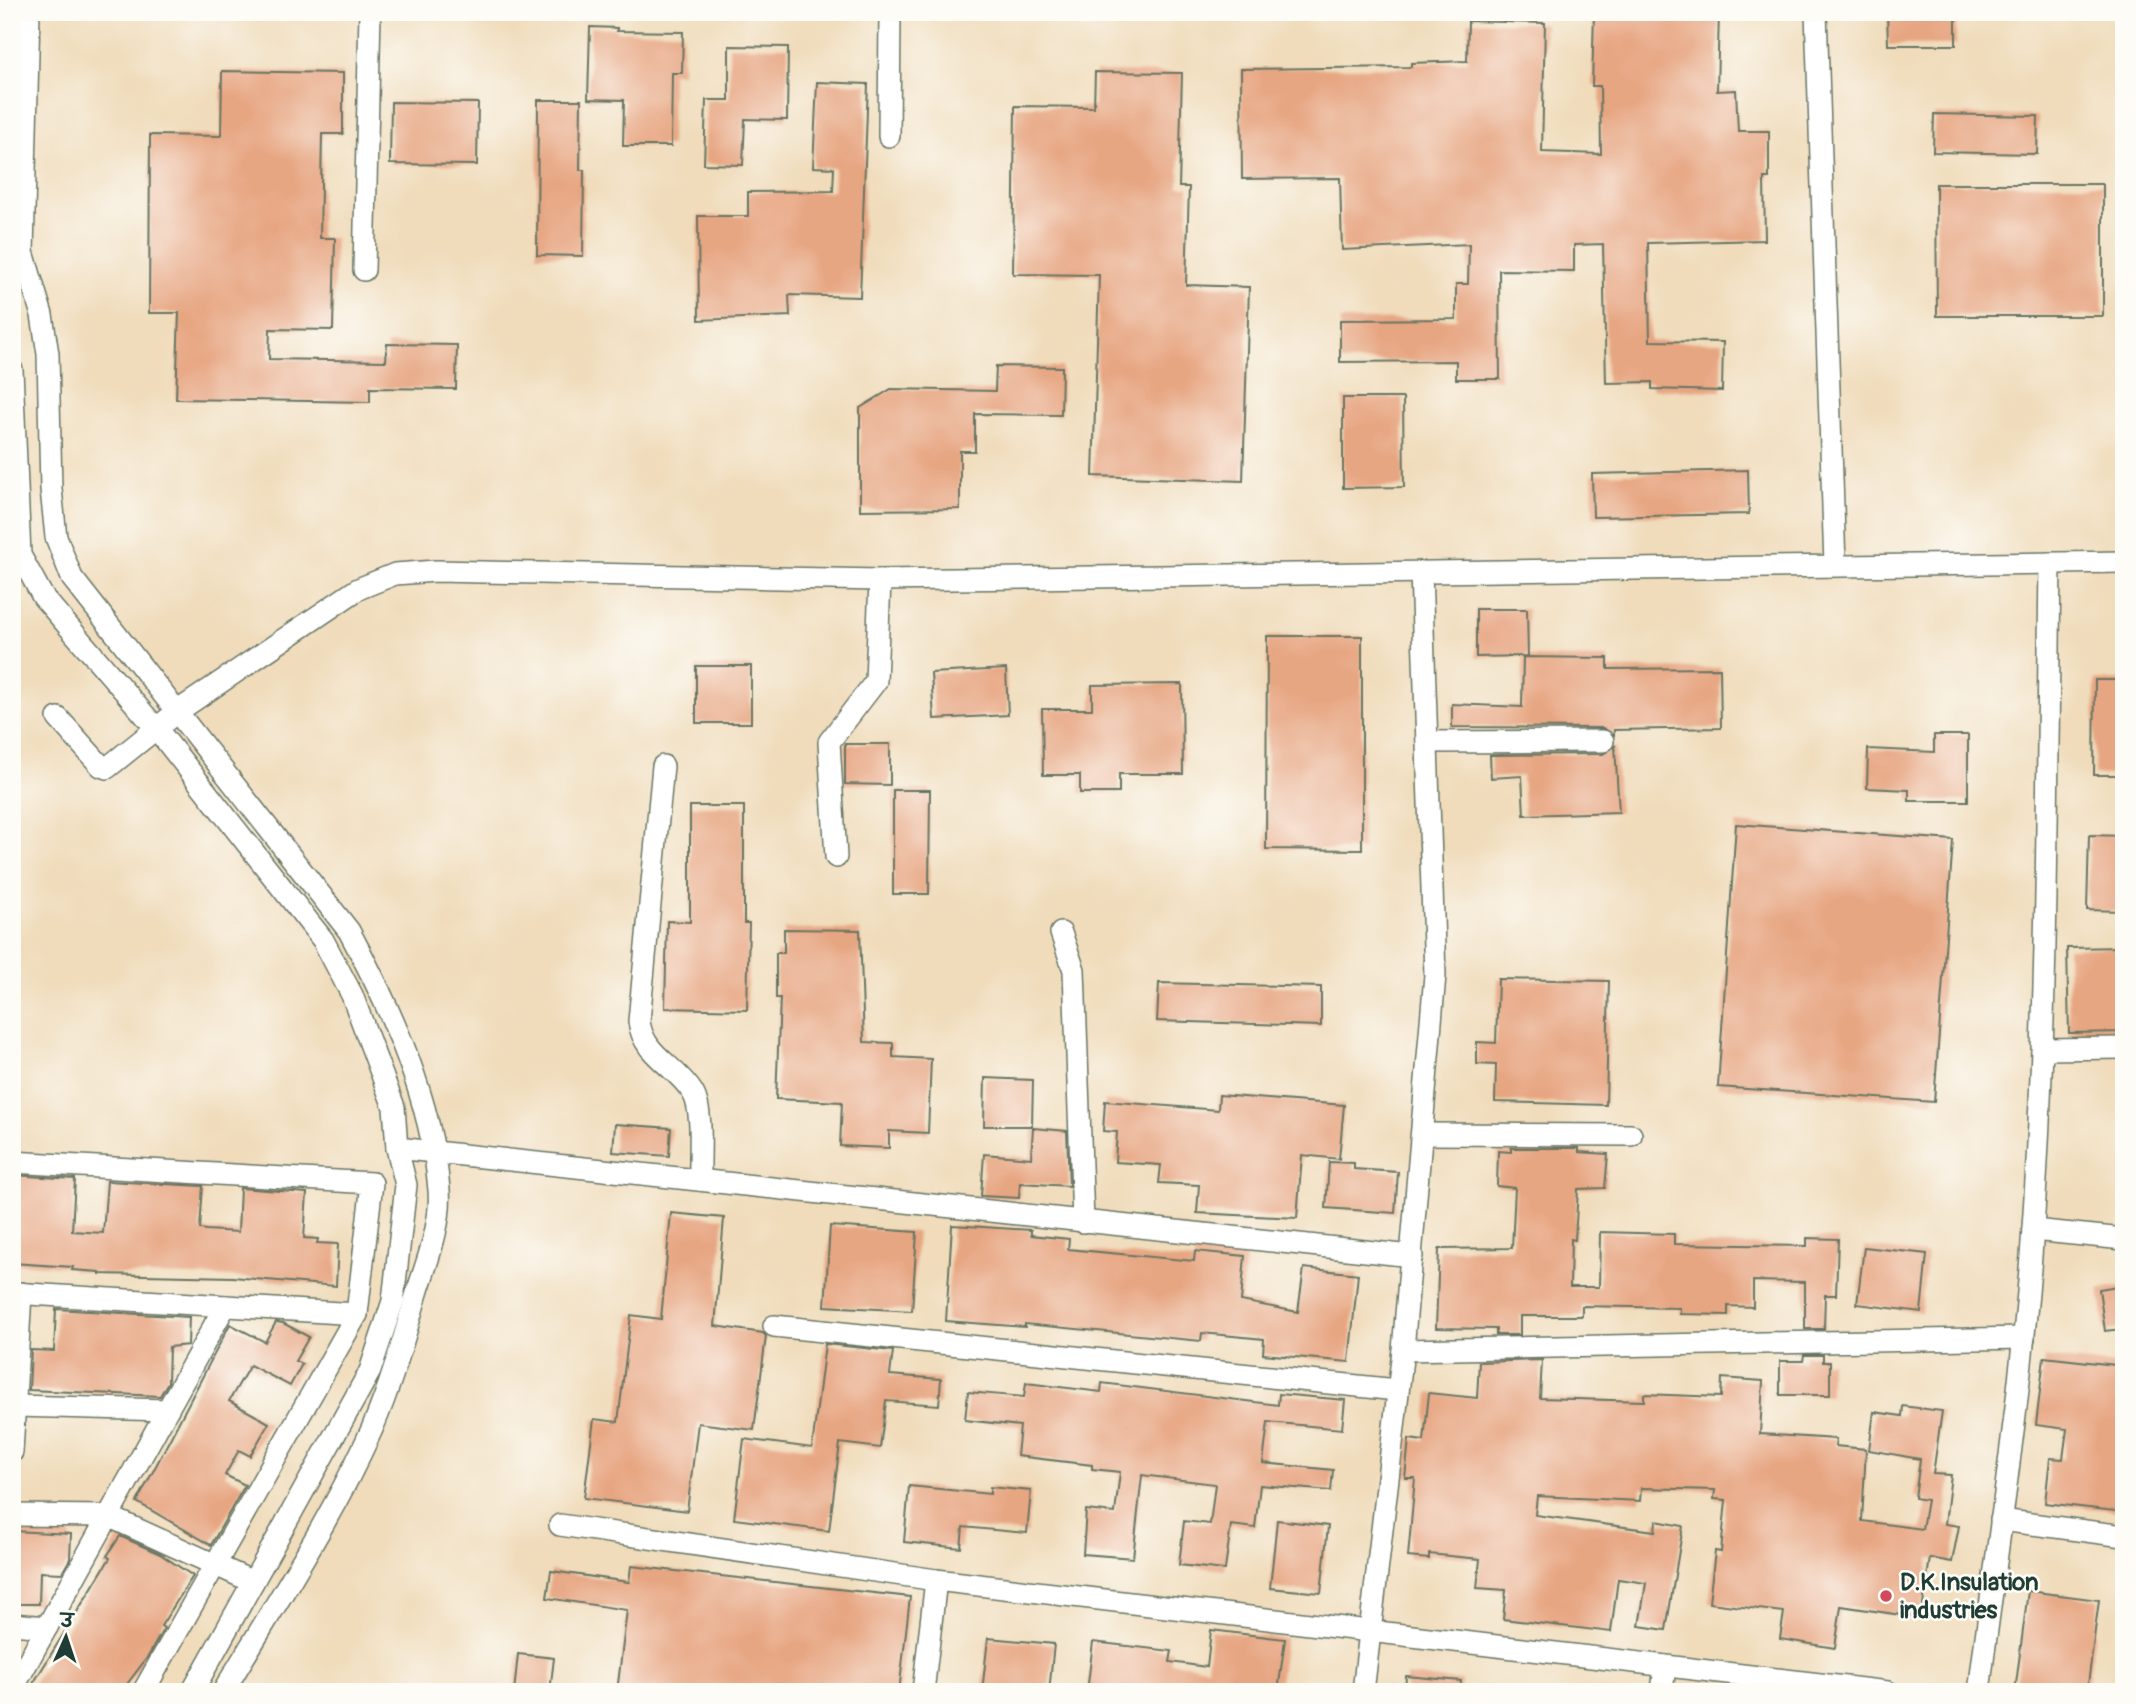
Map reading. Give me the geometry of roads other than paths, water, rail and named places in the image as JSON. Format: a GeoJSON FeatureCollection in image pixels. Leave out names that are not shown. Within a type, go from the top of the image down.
{"type":"FeatureCollection","features":[{"type":"Feature","properties":{"kind":"street"},"geometry":{"type":"LineString","coordinates":[[29,12],[23,252],[42,316],[48,354],[51,489],[56,537],[72,578],[349,930],[379,985],[420,1097],[440,1192],[433,1240],[397,1361],[372,1429],[329,1512],[223,1692]]}},
{"type":"Feature","properties":{"kind":"street"},"geometry":{"type":"LineString","coordinates":[[364,270],[370,12]]}},
{"type":"Feature","properties":{"kind":"street"},"geometry":{"type":"LineString","coordinates":[[889,136],[890,12]]}},
{"type":"Feature","properties":{"kind":"street"},"geometry":{"type":"LineString","coordinates":[[1816,12],[1835,565]]}},
{"type":"Feature","properties":{"kind":"street"},"geometry":{"type":"LineString","coordinates":[[12,370],[15,523],[20,555],[43,597],[156,728],[323,940],[352,995],[394,1107],[397,1148],[406,1185],[393,1301],[370,1371],[192,1692]]}},
{"type":"Feature","properties":{"kind":"street"},"geometry":{"type":"LineString","coordinates":[[58,718],[104,768],[110,766],[178,711],[358,589],[395,574],[436,570],[880,580],[2124,562]]}},
{"type":"Feature","properties":{"kind":"street"},"geometry":{"type":"LineString","coordinates":[[1979,1692],[2024,1338],[2033,1230],[2043,1049],[2050,563]]}},
{"type":"Feature","properties":{"kind":"street"},"geometry":{"type":"LineString","coordinates":[[1363,1692],[1403,1350],[1435,975],[1421,572]]}},
{"type":"Feature","properties":{"kind":"street"},"geometry":{"type":"LineString","coordinates":[[836,857],[829,742],[876,681],[880,580]]}},
{"type":"Feature","properties":{"kind":"street"},"geometry":{"type":"LineString","coordinates":[[1427,743],[1603,741]]}},
{"type":"Feature","properties":{"kind":"street"},"geometry":{"type":"LineString","coordinates":[[663,766],[639,1021],[640,1035],[647,1047],[694,1095],[698,1112],[700,1180]]}},
{"type":"Feature","properties":{"kind":"street"},"geometry":{"type":"LineString","coordinates":[[1061,933],[1074,970],[1083,1222]]}},
{"type":"Feature","properties":{"kind":"street"},"geometry":{"type":"LineString","coordinates":[[2043,1049],[2124,1048]]}},
{"type":"Feature","properties":{"kind":"street"},"geometry":{"type":"LineString","coordinates":[[1422,1134],[1630,1135]]}},
{"type":"Feature","properties":{"kind":"street"},"geometry":{"type":"LineString","coordinates":[[397,1148],[1412,1256]]}},
{"type":"Feature","properties":{"kind":"street"},"geometry":{"type":"LineString","coordinates":[[12,1162],[372,1182],[357,1314],[144,1692]]}},
{"type":"Feature","properties":{"kind":"street"},"geometry":{"type":"LineString","coordinates":[[2033,1230],[2124,1239]]}},
{"type":"Feature","properties":{"kind":"street"},"geometry":{"type":"LineString","coordinates":[[12,1452],[17,1293],[357,1314]]}},
{"type":"Feature","properties":{"kind":"street"},"geometry":{"type":"LineString","coordinates":[[12,1690],[225,1306]]}},
{"type":"Feature","properties":{"kind":"street"},"geometry":{"type":"LineString","coordinates":[[774,1326],[1397,1390]]}},
{"type":"Feature","properties":{"kind":"street"},"geometry":{"type":"LineString","coordinates":[[1403,1350],[2024,1338]]}},
{"type":"Feature","properties":{"kind":"street"},"geometry":{"type":"LineString","coordinates":[[15,1406],[167,1410]]}},
{"type":"Feature","properties":{"kind":"street"},"geometry":{"type":"LineString","coordinates":[[12,1515],[108,1516],[253,1582]]}},
{"type":"Feature","properties":{"kind":"street"},"geometry":{"type":"LineString","coordinates":[[2001,1520],[2124,1536]]}},
{"type":"Feature","properties":{"kind":"street"},"geometry":{"type":"LineString","coordinates":[[560,1525],[936,1580],[1888,1692]]}},
{"type":"Feature","properties":{"kind":"street"},"geometry":{"type":"LineString","coordinates":[[923,1692],[936,1580]]}},
{"type":"Feature","properties":{"kind":"street"},"geometry":{"type":"LineString","coordinates":[[12,1624],[47,1627]]}},
{"type":"Feature","properties":{"kind":"street"},"geometry":{"type":"LineString","coordinates":[[1662,1692],[1665,1665]]}},
{"type":"Feature","properties":{"kind":"place","name":"D.K.Insulation industries"},"geometry":{"type":"Point","coordinates":[1886,1596]}}]}
